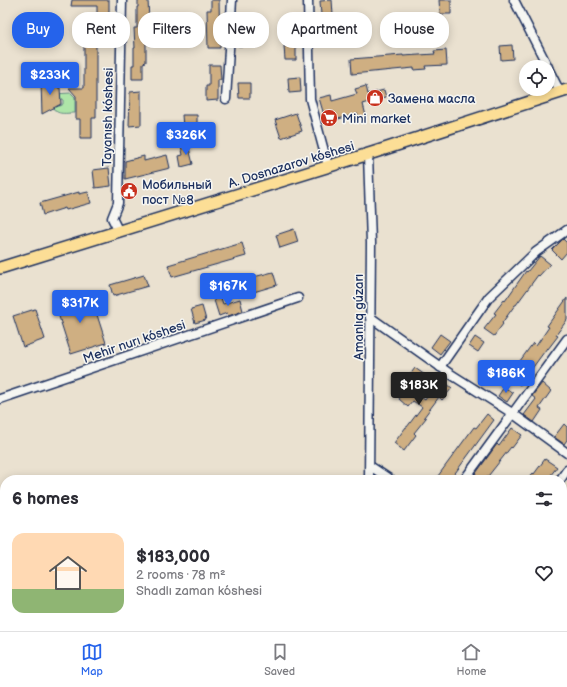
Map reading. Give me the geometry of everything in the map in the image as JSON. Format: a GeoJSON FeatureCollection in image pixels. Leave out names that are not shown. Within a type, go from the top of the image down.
{"type":"FeatureCollection","features":[{"type":"Feature","properties":{"kind":"main road","name":"A. Dosnazarov kóshesi"},"geometry":{"type":"LineString","coordinates":[[0,268],[368,154],[564,91]]}},
{"type":"Feature","properties":{"kind":"street","name":"Tayanısh kóshesi"},"geometry":{"type":"LineString","coordinates":[[119,232],[112,218],[118,203],[122,0]]}},
{"type":"Feature","properties":{"kind":"street"},"geometry":{"type":"LineString","coordinates":[[226,99],[232,0]]}},
{"type":"Feature","properties":{"kind":"street"},"geometry":{"type":"LineString","coordinates":[[308,0],[310,99],[328,166]]}},
{"type":"Feature","properties":{"kind":"street"},"geometry":{"type":"LineString","coordinates":[[514,0],[544,60]]}},
{"type":"Feature","properties":{"kind":"street"},"geometry":{"type":"LineString","coordinates":[[555,78],[564,91]]}},
{"type":"Feature","properties":{"kind":"street","name":"Amanlıq gúzarı"},"geometry":{"type":"LineString","coordinates":[[368,154],[371,243],[369,475]]}},
{"type":"Feature","properties":{"kind":"street"},"geometry":{"type":"LineString","coordinates":[[440,367],[489,297],[536,252],[567,230]]}},
{"type":"Feature","properties":{"kind":"street","name":"Mehir nurı kóshesi"},"geometry":{"type":"LineString","coordinates":[[0,399],[298,298]]}},
{"type":"Feature","properties":{"kind":"street"},"geometry":{"type":"LineString","coordinates":[[370,317],[440,367],[512,413],[567,453]]}},
{"type":"Feature","properties":{"kind":"street"},"geometry":{"type":"LineString","coordinates":[[468,475],[567,339]]}},
{"type":"Feature","properties":{"kind":"street"},"geometry":{"type":"LineString","coordinates":[[370,466],[384,475]]}},
{"type":"Feature","properties":{"kind":"green space"},"geometry":{"type":"Polygon","coordinates":[[[71,93],[75,97],[75,113],[61,113],[53,109],[51,105],[59,106],[63,104],[63,100],[53,94],[71,93]]]}},
{"type":"Feature","properties":{"kind":"building"},"geometry":{"type":"Polygon","coordinates":[[[72,0],[109,0],[109,12],[97,12],[97,6],[71,6],[72,0]]]}},
{"type":"Feature","properties":{"kind":"building"},"geometry":{"type":"Polygon","coordinates":[[[138,0],[148,0],[149,12],[138,12],[138,48],[146,48],[146,62],[143,63],[143,79],[132,79],[132,65],[134,65],[135,48],[134,28],[137,28],[138,0]]]}},
{"type":"Feature","properties":{"kind":"building"},"geometry":{"type":"Polygon","coordinates":[[[211,0],[219,0],[219,12],[213,12],[213,48],[208,48],[207,10],[211,10],[211,0]]]}},
{"type":"Feature","properties":{"kind":"building"},"geometry":{"type":"Polygon","coordinates":[[[332,0],[333,12],[321,12],[320,1],[332,0]]]}},
{"type":"Feature","properties":{"kind":"building"},"geometry":{"type":"Polygon","coordinates":[[[439,0],[451,0],[451,14],[449,14],[449,12],[440,12],[439,0]]]}},
{"type":"Feature","properties":{"kind":"building"},"geometry":{"type":"Polygon","coordinates":[[[512,45],[513,59],[501,60],[500,46],[512,45]]]}},
{"type":"Feature","properties":{"kind":"building"},"geometry":{"type":"Polygon","coordinates":[[[84,48],[96,48],[96,118],[92,118],[92,138],[80,138],[80,119],[76,119],[76,96],[69,88],[84,88],[84,48]]]}},
{"type":"Feature","properties":{"kind":"building"},"geometry":{"type":"Polygon","coordinates":[[[284,48],[296,48],[296,60],[285,60],[284,48]]]}},
{"type":"Feature","properties":{"kind":"building"},"geometry":{"type":"Polygon","coordinates":[[[446,50],[447,65],[425,66],[426,69],[414,70],[414,68],[352,74],[351,59],[435,54],[434,51],[446,50]]]}},
{"type":"Feature","properties":{"kind":"building"},"geometry":{"type":"Polygon","coordinates":[[[209,65],[220,65],[221,80],[218,80],[218,100],[206,101],[206,86],[209,86],[209,65]]]}},
{"type":"Feature","properties":{"kind":"building"},"geometry":{"type":"Polygon","coordinates":[[[300,77],[301,92],[289,93],[288,78],[300,77]]]}},
{"type":"Feature","properties":{"kind":"building"},"geometry":{"type":"Polygon","coordinates":[[[58,81],[61,104],[42,114],[41,82],[58,81]]]}},
{"type":"Feature","properties":{"kind":"building"},"geometry":{"type":"Polygon","coordinates":[[[238,83],[250,83],[250,98],[239,98],[238,83]]]}},
{"type":"Feature","properties":{"kind":"building"},"geometry":{"type":"Polygon","coordinates":[[[366,86],[368,94],[384,90],[386,97],[363,104],[366,116],[359,118],[358,114],[326,122],[319,98],[331,95],[332,101],[357,94],[355,89],[366,86]]]}},
{"type":"Feature","properties":{"kind":"building"},"geometry":{"type":"Polygon","coordinates":[[[141,91],[141,125],[129,126],[130,92],[141,91]]]}},
{"type":"Feature","properties":{"kind":"building"},"geometry":{"type":"Polygon","coordinates":[[[296,113],[302,131],[281,138],[275,120],[296,113]]]}},
{"type":"Feature","properties":{"kind":"building"},"geometry":{"type":"Polygon","coordinates":[[[182,115],[197,115],[197,127],[183,127],[182,115]]]}},
{"type":"Feature","properties":{"kind":"building"},"geometry":{"type":"Polygon","coordinates":[[[188,144],[193,164],[181,167],[179,156],[183,155],[181,145],[188,144]]]}},
{"type":"Feature","properties":{"kind":"building"},"geometry":{"type":"Polygon","coordinates":[[[167,155],[170,168],[125,179],[125,161],[144,156],[144,161],[167,155]]]}},
{"type":"Feature","properties":{"kind":"building"},"geometry":{"type":"Polygon","coordinates":[[[109,168],[111,186],[95,188],[93,170],[109,168]]]}},
{"type":"Feature","properties":{"kind":"building"},"geometry":{"type":"Polygon","coordinates":[[[79,192],[79,194],[88,192],[91,203],[66,210],[65,208],[43,215],[40,203],[79,192]]]}},
{"type":"Feature","properties":{"kind":"building"},"geometry":{"type":"Polygon","coordinates":[[[294,229],[298,242],[280,248],[276,235],[294,229]]]}},
{"type":"Feature","properties":{"kind":"building"},"geometry":{"type":"Polygon","coordinates":[[[563,239],[567,243],[567,252],[561,259],[552,250],[563,239]]]}},
{"type":"Feature","properties":{"kind":"building"},"geometry":{"type":"Polygon","coordinates":[[[242,243],[246,256],[172,277],[168,265],[242,243]]]}},
{"type":"Feature","properties":{"kind":"building"},"geometry":{"type":"Polygon","coordinates":[[[540,256],[550,264],[539,276],[538,275],[494,336],[484,329],[496,314],[494,313],[504,300],[505,301],[526,271],[527,272],[540,256]]]}},
{"type":"Feature","properties":{"kind":"building"},"geometry":{"type":"Polygon","coordinates":[[[273,272],[277,285],[247,294],[242,280],[273,272]]]}},
{"type":"Feature","properties":{"kind":"building"},"geometry":{"type":"Polygon","coordinates":[[[144,275],[148,286],[113,296],[110,285],[144,275]]]}},
{"type":"Feature","properties":{"kind":"building"},"geometry":{"type":"Polygon","coordinates":[[[90,293],[106,343],[71,354],[55,304],[90,293]]]}},
{"type":"Feature","properties":{"kind":"building"},"geometry":{"type":"Polygon","coordinates":[[[220,295],[223,304],[240,299],[243,311],[228,316],[227,313],[219,316],[213,297],[220,295]]]}},
{"type":"Feature","properties":{"kind":"building"},"geometry":{"type":"Polygon","coordinates":[[[567,298],[567,320],[556,335],[558,336],[548,349],[547,348],[520,385],[509,376],[533,343],[536,346],[549,327],[547,326],[567,298]]]}},
{"type":"Feature","properties":{"kind":"building"},"geometry":{"type":"Polygon","coordinates":[[[202,306],[206,320],[195,323],[191,309],[202,306]]]}},
{"type":"Feature","properties":{"kind":"building"},"geometry":{"type":"Polygon","coordinates":[[[35,309],[45,339],[23,347],[13,316],[35,309]]]}},
{"type":"Feature","properties":{"kind":"building"},"geometry":{"type":"Polygon","coordinates":[[[440,334],[450,341],[440,354],[431,347],[440,334]]]}},
{"type":"Feature","properties":{"kind":"building"},"geometry":{"type":"Polygon","coordinates":[[[475,337],[484,343],[478,352],[469,346],[475,337]]]}},
{"type":"Feature","properties":{"kind":"building"},"geometry":{"type":"Polygon","coordinates":[[[415,368],[425,375],[413,391],[425,400],[429,394],[431,395],[442,380],[452,388],[442,400],[439,397],[424,417],[426,418],[414,433],[416,435],[404,451],[394,443],[422,407],[413,401],[408,407],[399,399],[410,384],[406,380],[415,368]]]}},
{"type":"Feature","properties":{"kind":"building"},"geometry":{"type":"Polygon","coordinates":[[[542,383],[551,391],[539,408],[542,410],[534,422],[524,415],[536,399],[532,396],[542,383]]]}},
{"type":"Feature","properties":{"kind":"building"},"geometry":{"type":"Polygon","coordinates":[[[504,387],[513,393],[507,402],[498,396],[504,387]]]}},
{"type":"Feature","properties":{"kind":"building"},"geometry":{"type":"Polygon","coordinates":[[[487,414],[494,420],[454,475],[439,475],[474,427],[476,428],[487,414]]]}},
{"type":"Feature","properties":{"kind":"building"},"geometry":{"type":"Polygon","coordinates":[[[564,424],[567,427],[567,440],[564,444],[554,437],[564,424]]]}},
{"type":"Feature","properties":{"kind":"building"},"geometry":{"type":"Polygon","coordinates":[[[512,428],[522,435],[489,475],[475,475],[497,444],[499,446],[512,428]]]}},
{"type":"Feature","properties":{"kind":"building"},"geometry":{"type":"Polygon","coordinates":[[[545,459],[557,467],[551,475],[531,475],[533,473],[534,474],[545,459]]]}},
{"type":"Feature","properties":{"kind":"place","name":"Замена масла"},"geometry":{"type":"Point","coordinates":[375,98]}},
{"type":"Feature","properties":{"kind":"place","name":"Mini market"},"geometry":{"type":"Point","coordinates":[329,118]}},
{"type":"Feature","properties":{"kind":"place","name":"Мобильный пост №8"},"geometry":{"type":"Point","coordinates":[129,191]}}]}
